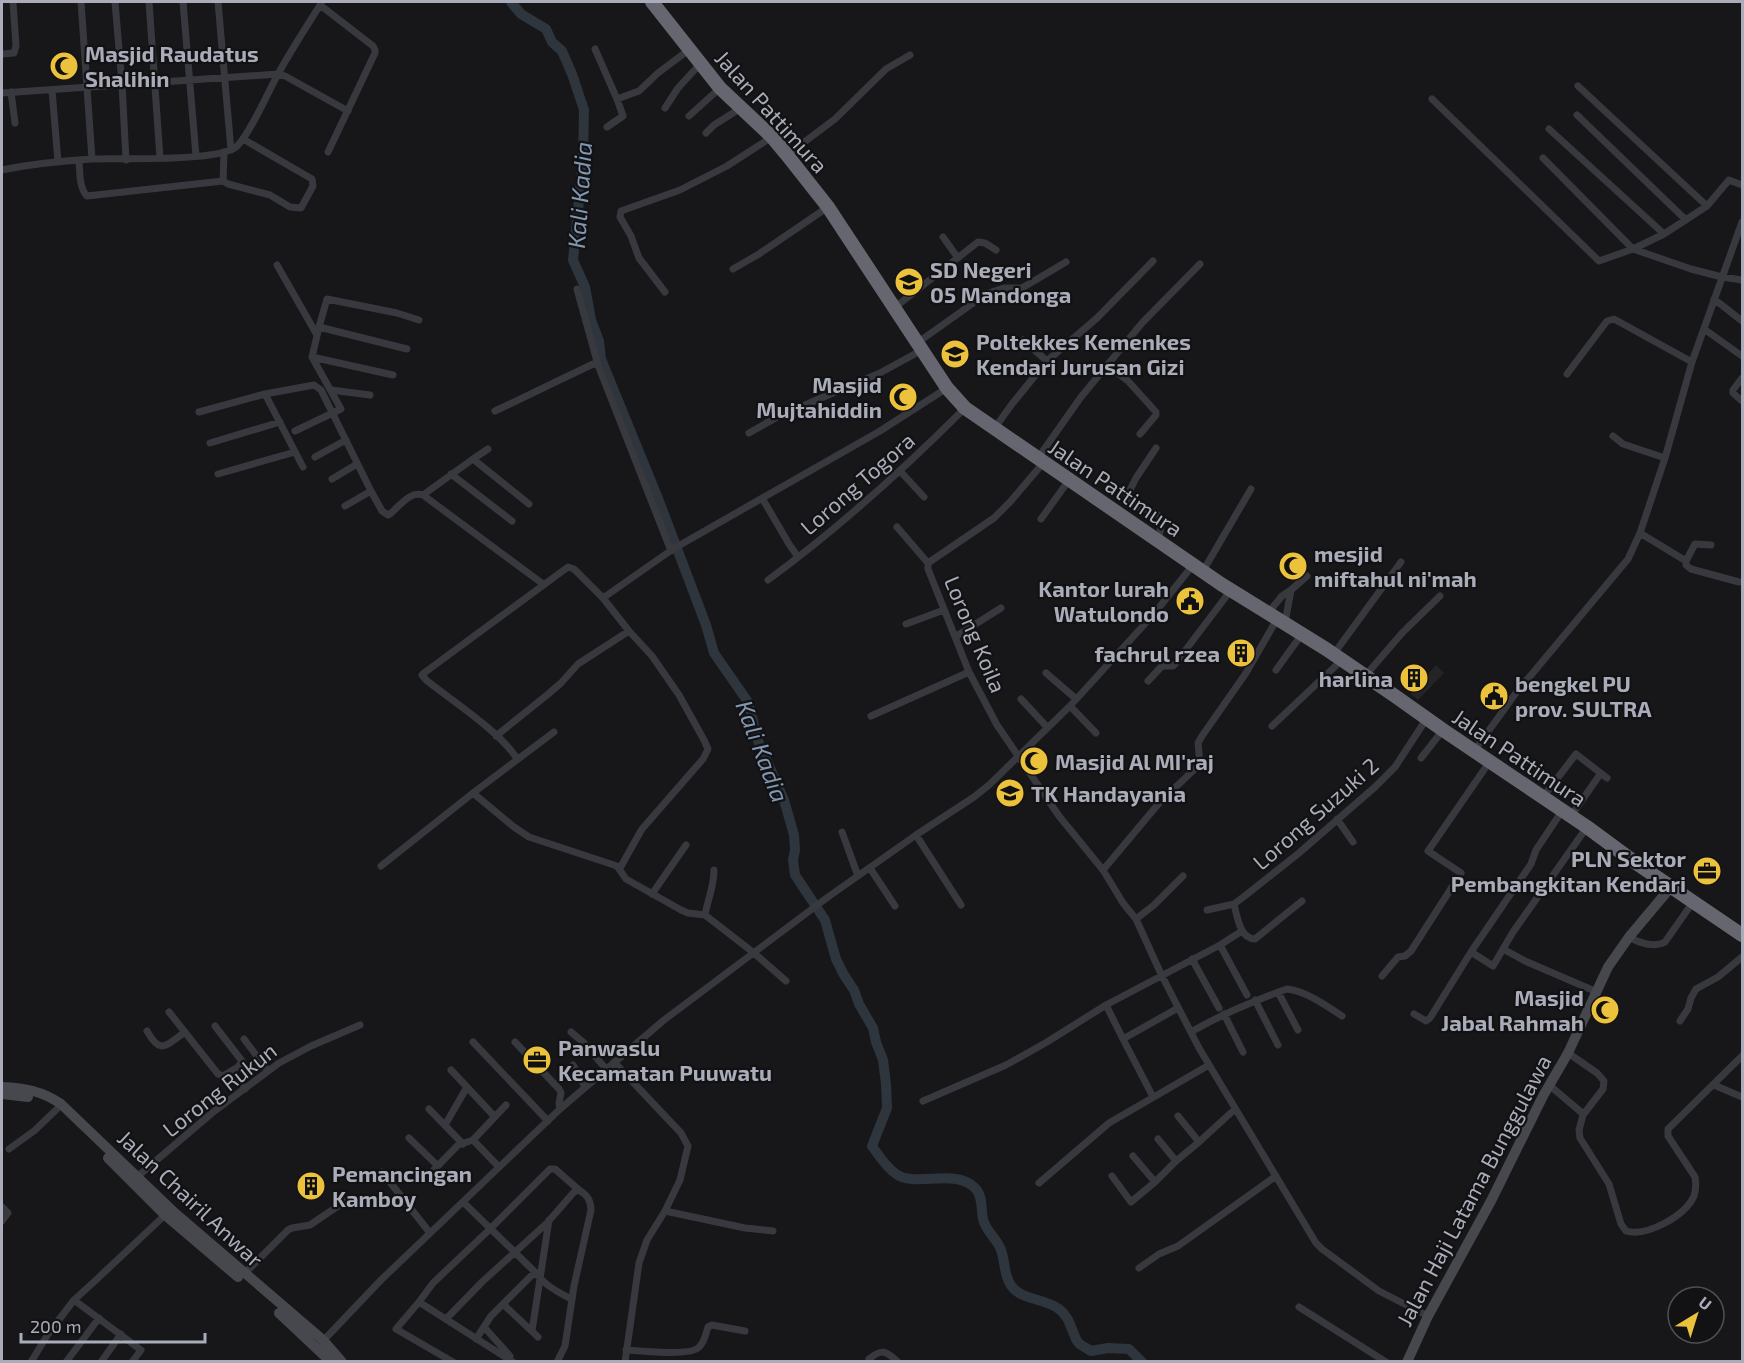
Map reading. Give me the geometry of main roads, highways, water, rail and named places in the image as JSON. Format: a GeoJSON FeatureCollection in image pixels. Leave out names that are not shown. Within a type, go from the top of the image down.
{"type":"FeatureCollection","features":[{"type":"Feature","properties":{"kind":"highway","name":"Jalan Pattimura"},"geometry":{"type":"LineString","coordinates":[[652,2],[720,88],[788,154],[828,207],[947,388],[965,408],[1157,541],[1337,657],[1544,797],[1743,935]]}},
{"type":"Feature","properties":{"kind":"main road","name":"Jalan Haji Latama Bunggulawa"},"geometry":{"type":"LineString","coordinates":[[1407,1362],[1428,1316],[1568,1053],[1608,967],[1629,937],[1671,887]]}},
{"type":"Feature","properties":{"kind":"main road","name":"Jalan Chairil Anwar"},"geometry":{"type":"LineString","coordinates":[[2,1087],[38,1091],[53,1099],[78,1119],[165,1215],[342,1362]]}},
{"type":"Feature","properties":{"kind":"main road","name":"Jalan Chairil Anwar"},"geometry":{"type":"LineString","coordinates":[[2,1094],[36,1098],[57,1109],[119,1163],[138,1176],[175,1213],[320,1344],[332,1362]]}},
{"type":"Feature","properties":{"kind":"waterway","name":"Kali Kadia"},"geometry":{"type":"LineString","coordinates":[[511,2],[521,14],[546,29],[552,42],[562,51],[584,110],[583,160],[573,260],[585,287],[591,320],[599,341],[601,359],[659,501],[706,625],[714,653],[748,702],[758,741],[784,800],[794,835],[795,875],[825,920],[836,959],[873,1028],[883,1060],[887,1108],[872,1146],[889,1168],[904,1178],[958,1179],[976,1189],[981,1200],[984,1224],[999,1246],[1007,1278],[1013,1288],[1018,1293],[1046,1302],[1063,1312],[1078,1342],[1091,1351],[1108,1348],[1129,1349],[1142,1362]]}},
{"type":"Feature","properties":{"kind":"place","name":"Masjid Raudatus Shalihin"},"geometry":{"type":"Point","coordinates":[64,66]}},
{"type":"Feature","properties":{"kind":"place","name":"SD Negeri 05 Mandonga"},"geometry":{"type":"Point","coordinates":[909,282]}},
{"type":"Feature","properties":{"kind":"place","name":"Poltekkes Kemenkes Kendari Jurusan Gizi"},"geometry":{"type":"Point","coordinates":[955,354]}},
{"type":"Feature","properties":{"kind":"place","name":"Masjid Mujtahiddin"},"geometry":{"type":"Point","coordinates":[903,397]}},
{"type":"Feature","properties":{"kind":"place","name":"mesjid miftahul ni'mah"},"geometry":{"type":"Point","coordinates":[1293,566]}},
{"type":"Feature","properties":{"kind":"place","name":"Kantor lurah Watulondo"},"geometry":{"type":"Point","coordinates":[1190,601]}},
{"type":"Feature","properties":{"kind":"place","name":"fachrul rzea"},"geometry":{"type":"Point","coordinates":[1241,653]}},
{"type":"Feature","properties":{"kind":"place","name":"harlina"},"geometry":{"type":"Point","coordinates":[1414,678]}},
{"type":"Feature","properties":{"kind":"place","name":"bengkel PU prov. SULTRA"},"geometry":{"type":"Point","coordinates":[1494,696]}},
{"type":"Feature","properties":{"kind":"place","name":"Masjid Al MI'raj"},"geometry":{"type":"Point","coordinates":[1034,761]}},
{"type":"Feature","properties":{"kind":"place","name":"TK Handayania"},"geometry":{"type":"Point","coordinates":[1010,793]}},
{"type":"Feature","properties":{"kind":"place","name":"PLN Sektor Pembangkitan Kendari"},"geometry":{"type":"Point","coordinates":[1707,871]}},
{"type":"Feature","properties":{"kind":"place","name":"Masjid Jabal Rahmah"},"geometry":{"type":"Point","coordinates":[1605,1010]}},
{"type":"Feature","properties":{"kind":"place","name":"Panwaslu Kecamatan Puuwatu"},"geometry":{"type":"Point","coordinates":[537,1060]}},
{"type":"Feature","properties":{"kind":"place","name":"Pemancingan Kamboy"},"geometry":{"type":"Point","coordinates":[311,1186]}}]}
